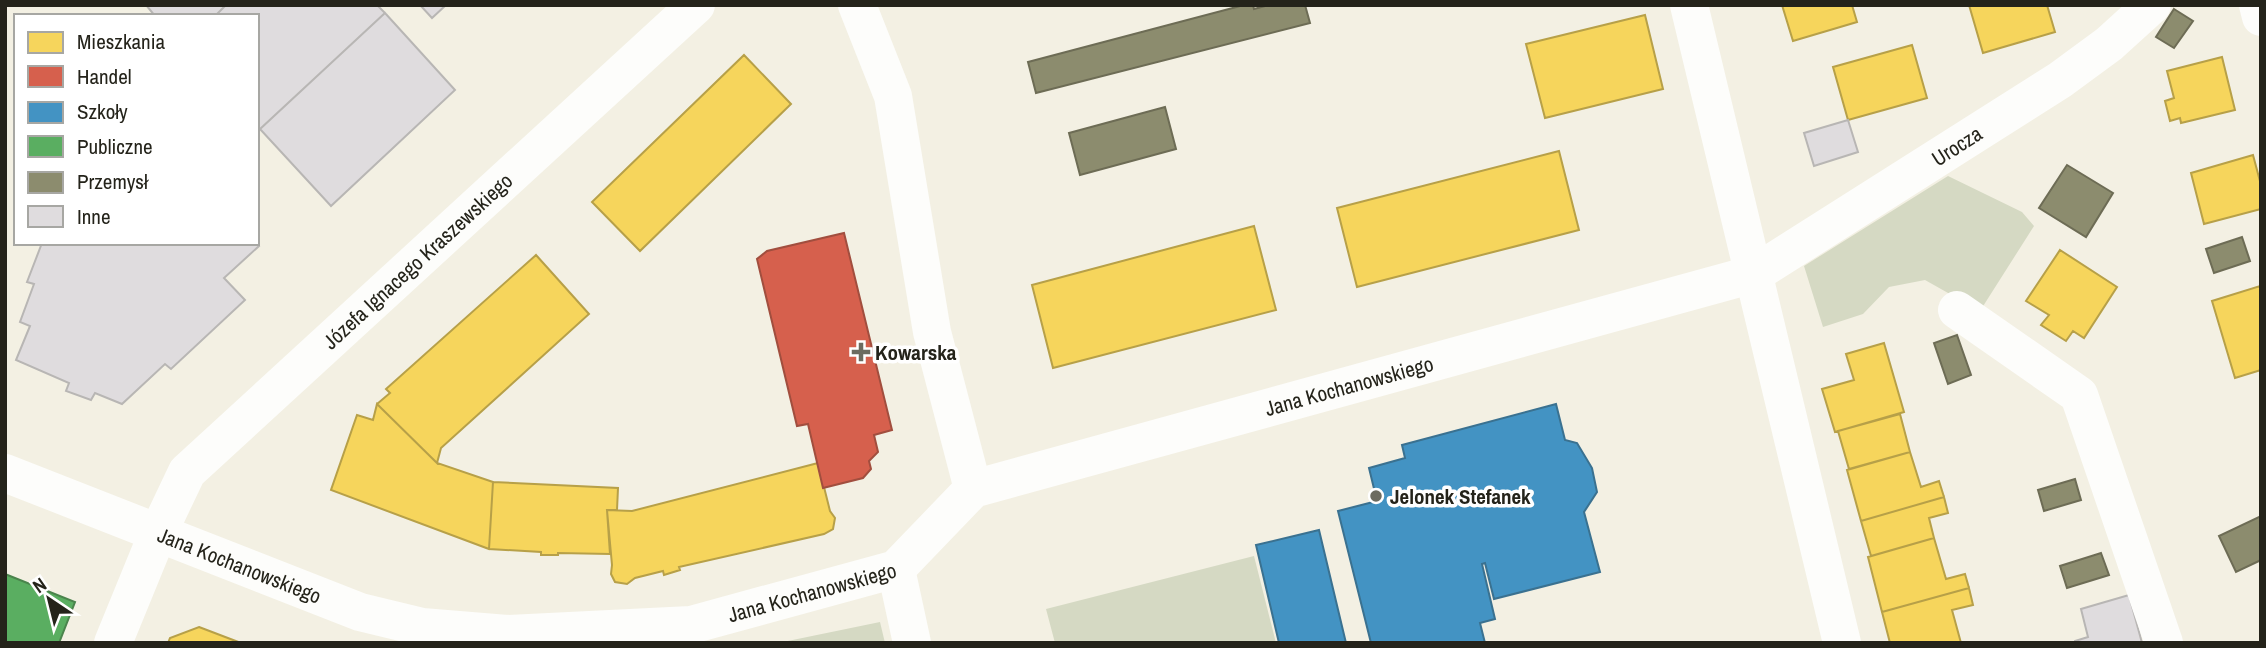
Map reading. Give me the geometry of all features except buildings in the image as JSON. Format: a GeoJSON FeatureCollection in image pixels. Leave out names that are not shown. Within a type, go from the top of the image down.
{"type":"FeatureCollection","features":[{"type":"Feature","properties":{"kind":"street","name":"Józefa Ignacego Kraszewskiego"},"geometry":{"type":"LineString","coordinates":[[113,643],[158,533],[187,472],[696,5]]}},
{"type":"Feature","properties":{"kind":"street"},"geometry":{"type":"LineString","coordinates":[[857,5],[893,96],[932,332],[973,489]]}},
{"type":"Feature","properties":{"kind":"street"},"geometry":{"type":"LineString","coordinates":[[1689,5],[1842,643]]}},
{"type":"Feature","properties":{"kind":"street","name":"Urocza"},"geometry":{"type":"LineString","coordinates":[[1754,274],[2060,80],[2109,44],[2152,5]]}},
{"type":"Feature","properties":{"kind":"street"},"geometry":{"type":"LineString","coordinates":[[2258,5],[2261,17]]}},
{"type":"Feature","properties":{"kind":"street","name":"Jana Kochanowskiego"},"geometry":{"type":"LineString","coordinates":[[5,473],[360,612],[422,627],[507,634],[692,634],[896,569],[973,489],[1754,274]]}},
{"type":"Feature","properties":{"kind":"street"},"geometry":{"type":"LineString","coordinates":[[1958,310],[2079,395],[2164,643]]}},
{"type":"Feature","properties":{"kind":"street"},"geometry":{"type":"LineString","coordinates":[[896,569],[912,643]]}},
{"type":"Feature","properties":{"kind":"green space"},"geometry":{"type":"Polygon","coordinates":[[[1948,176],[2022,212],[2034,226],[1980,311],[1925,280],[1889,287],[1863,314],[1823,327],[1804,266],[1948,176]]]}},
{"type":"Feature","properties":{"kind":"green space"},"geometry":{"type":"Polygon","coordinates":[[[1254,556],[1276,643],[1055,643],[1046,609],[1254,556]]]}},
{"type":"Feature","properties":{"kind":"green space"},"geometry":{"type":"Polygon","coordinates":[[[880,622],[885,643],[778,643],[880,622]]]}},
{"type":"Feature","properties":{"kind":"place","name":"Kowarska"},"geometry":{"type":"Point","coordinates":[861,352]}},
{"type":"Feature","properties":{"kind":"place","name":"Jelonek Stefanek"},"geometry":{"type":"Point","coordinates":[1376,496]}}]}
